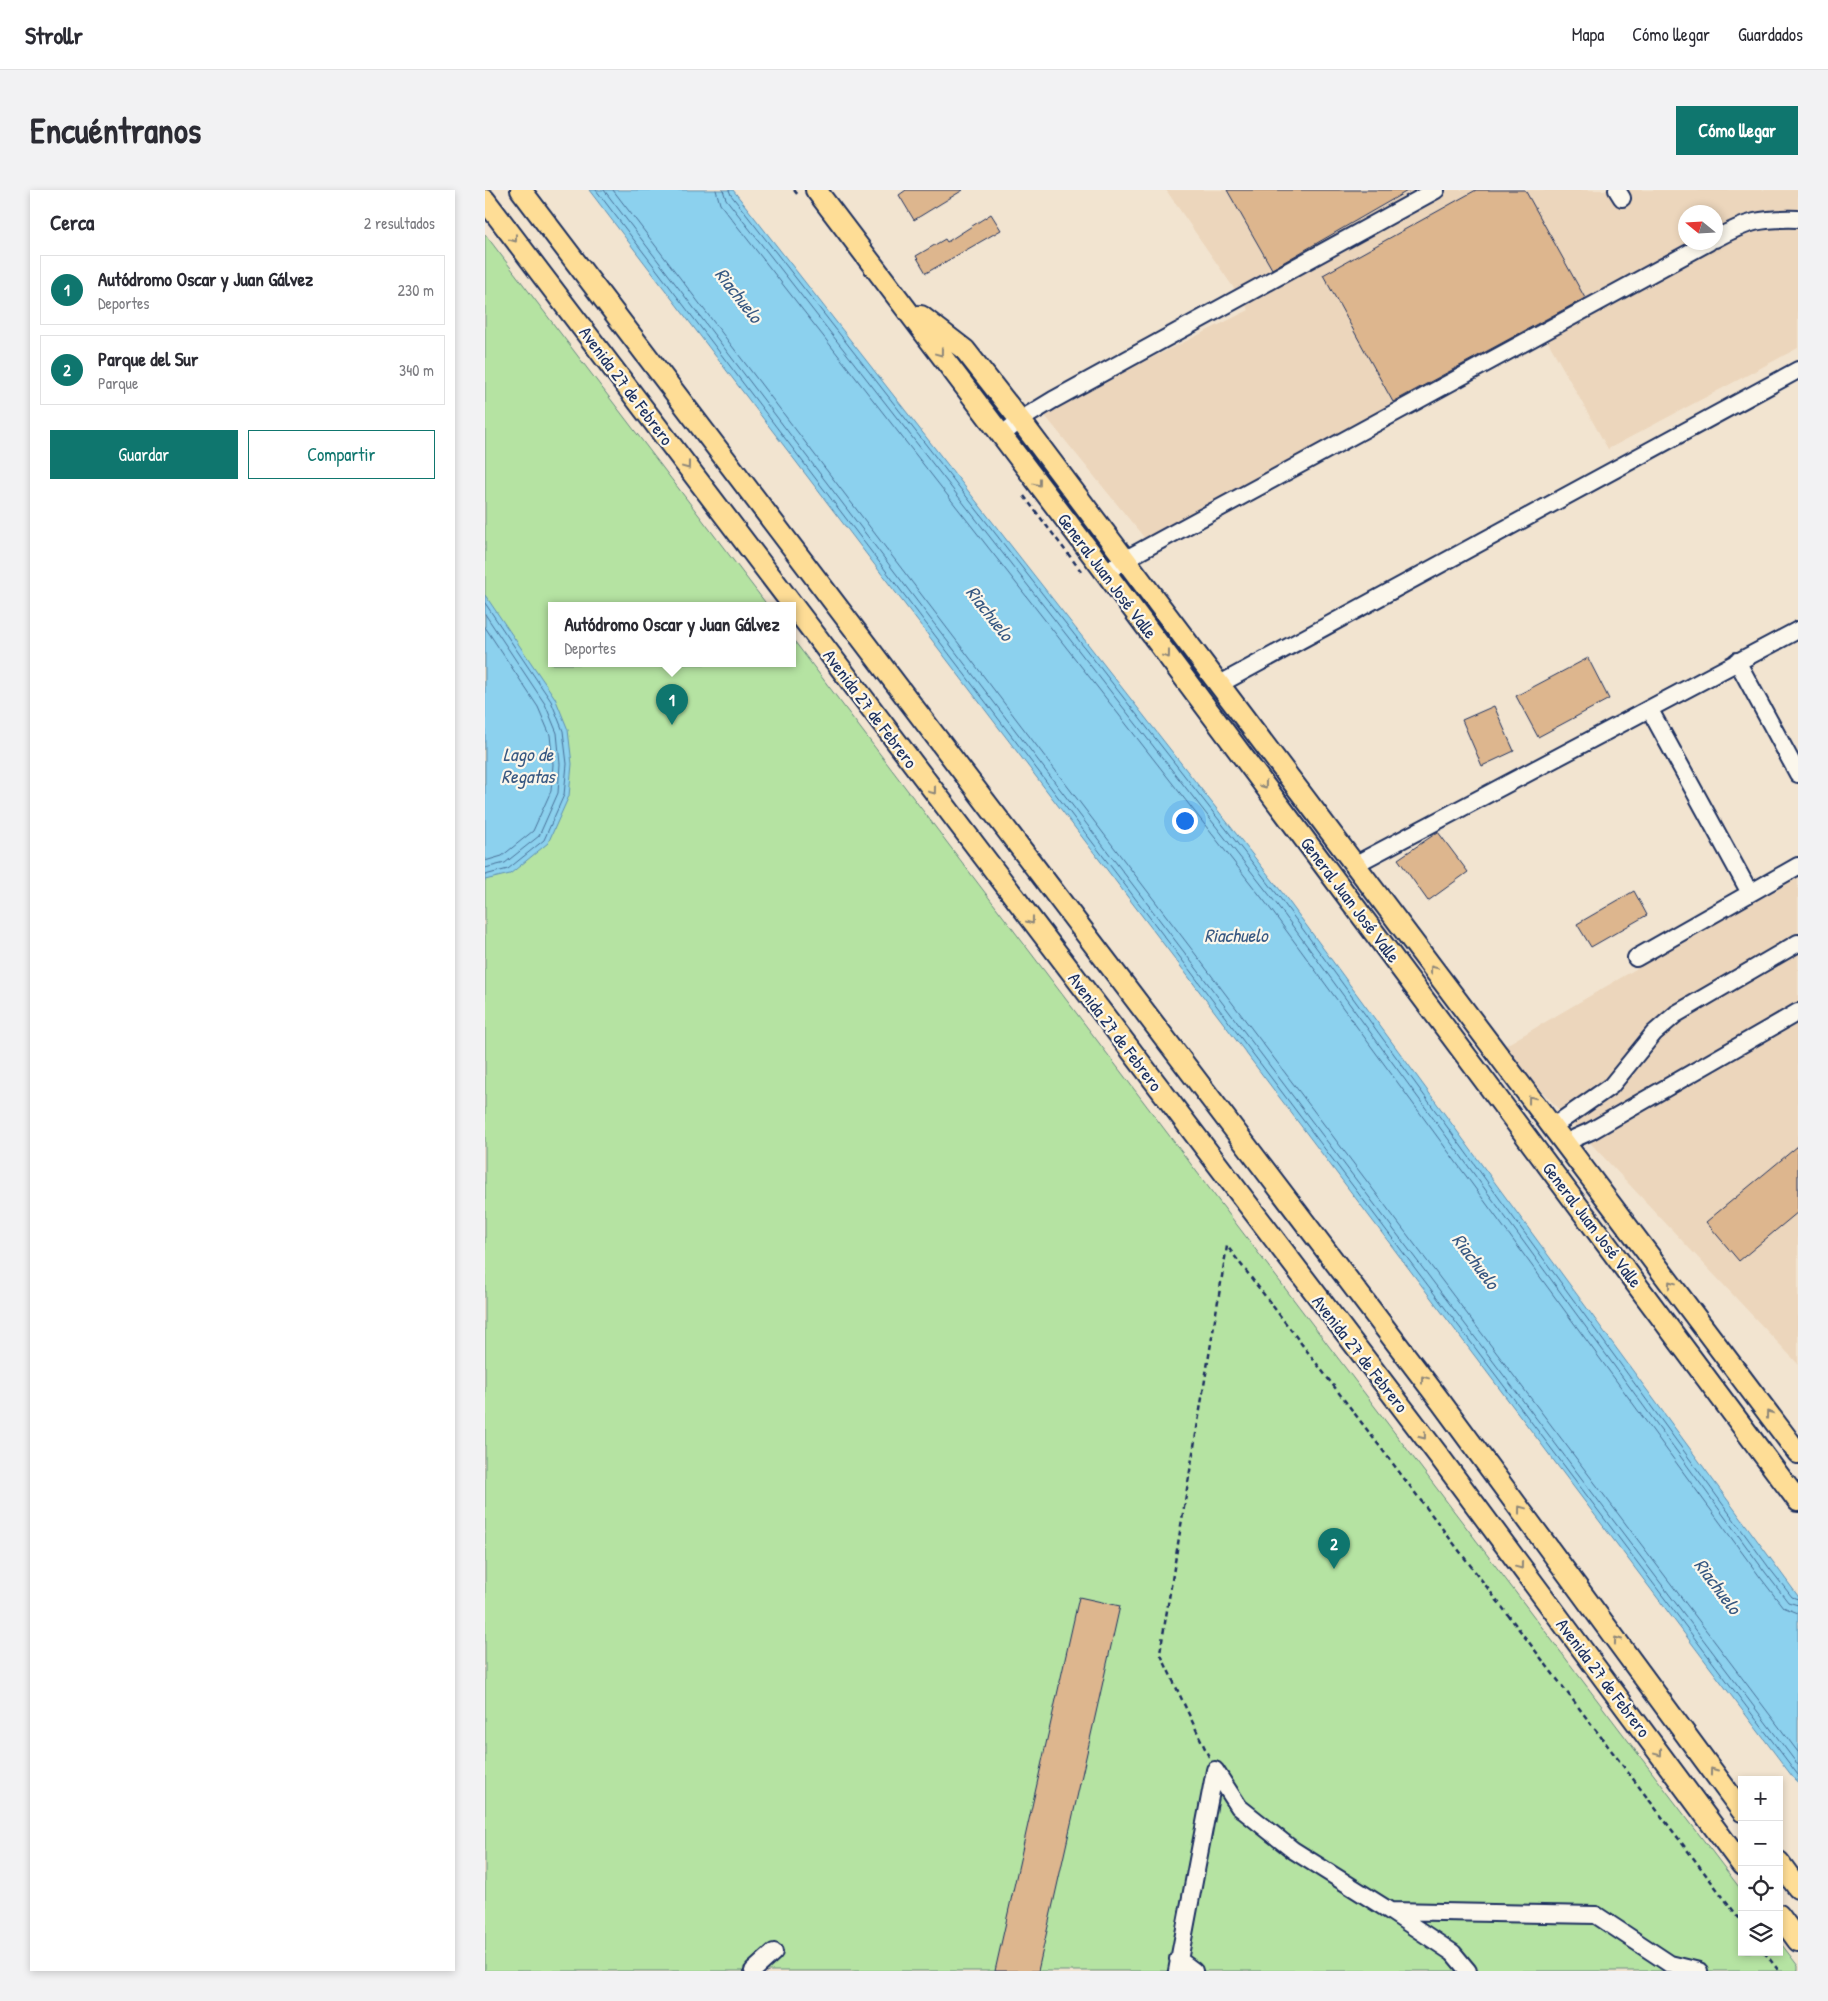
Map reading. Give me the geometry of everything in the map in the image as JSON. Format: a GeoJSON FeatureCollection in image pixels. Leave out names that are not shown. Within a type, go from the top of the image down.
{"type":"FeatureCollection","features":[{"type":"Feature","properties":{"kind":"main road","name":"Avenida 27 de Febrero"},"geometry":{"type":"LineString","coordinates":[[521,190],[1441,1402],[1738,1806]]}},
{"type":"Feature","properties":{"kind":"main road","name":"General Juan José Valle"},"geometry":{"type":"LineString","coordinates":[[816,190],[1106,573],[1798,1501]]}},
{"type":"Feature","properties":{"kind":"main road","name":"Avenida 27 de Febrero"},"geometry":{"type":"LineString","coordinates":[[485,200],[790,602]]}},
{"type":"Feature","properties":{"kind":"main road","name":"General Juan José Valle"},"geometry":{"type":"LineString","coordinates":[[900,300],[965,350],[1020,420],[1798,1453]]}},
{"type":"Feature","properties":{"kind":"main road","name":"Avenida 27 de Febrero"},"geometry":{"type":"LineString","coordinates":[[796,609],[1434,1449],[1738,1860]]}},
{"type":"Feature","properties":{"kind":"main road"},"geometry":{"type":"LineString","coordinates":[[1782,1866],[1798,1888]]}},
{"type":"Feature","properties":{"kind":"main road"},"geometry":{"type":"LineString","coordinates":[[1783,1920],[1798,1941]]}},
{"type":"Feature","properties":{"kind":"street"},"geometry":{"type":"LineString","coordinates":[[1002,435],[1020,420],[1436,190]]}},
{"type":"Feature","properties":{"kind":"street"},"geometry":{"type":"LineString","coordinates":[[1723,235],[1751,221],[1798,220]]}},
{"type":"Feature","properties":{"kind":"street"},"geometry":{"type":"LineString","coordinates":[[1106,573],[1124,560],[1694,250]]}},
{"type":"Feature","properties":{"kind":"street"},"geometry":{"type":"LineString","coordinates":[[1218,685],[1798,370]]}},
{"type":"Feature","properties":{"kind":"street"},"geometry":{"type":"LineString","coordinates":[[1354,865],[1798,630]]}},
{"type":"Feature","properties":{"kind":"street"},"geometry":{"type":"LineString","coordinates":[[1737,662],[1798,774]]}},
{"type":"Feature","properties":{"kind":"street"},"geometry":{"type":"LineString","coordinates":[[1650,710],[1750,893]]}},
{"type":"Feature","properties":{"kind":"street"},"geometry":{"type":"LineString","coordinates":[[1636,958],[1798,866]]}},
{"type":"Feature","properties":{"kind":"street"},"geometry":{"type":"LineString","coordinates":[[1552,1127],[1611,1086],[1654,1033],[1676,1014],[1798,943]]}},
{"type":"Feature","properties":{"kind":"street"},"geometry":{"type":"LineString","coordinates":[[1564,1143],[1591,1131],[1798,1012]]}},
{"type":"Feature","properties":{"kind":"street"},"geometry":{"type":"LineString","coordinates":[[1215,1770],[1239,1807],[1293,1850],[1453,1952],[1468,1971]]}},
{"type":"Feature","properties":{"kind":"street"},"geometry":{"type":"LineString","coordinates":[[1194,1971],[1178,1965],[1215,1770]]}},
{"type":"Feature","properties":{"kind":"street"},"geometry":{"type":"LineString","coordinates":[[1390,1911],[1596,1915],[1670,1964],[1699,1971]]}},
{"type":"Feature","properties":{"kind":"street"},"geometry":{"type":"LineString","coordinates":[[753,1971],[774,1952]]}},
{"type":"Feature","properties":{"kind":"path"},"geometry":{"type":"LineString","coordinates":[[1215,1770],[1160,1653],[1227,1246],[1738,1917]]}},
{"type":"Feature","properties":{"kind":"path"},"geometry":{"type":"LineString","coordinates":[[1767,1956],[1779,1971]]}},
{"type":"Feature","properties":{"kind":"shaded area"},"geometry":{"type":"Polygon","coordinates":[[[1166,190],[1798,190],[1798,348],[1608,449],[1546,338],[1151,546],[1042,412],[1249,310],[1166,190]]]}},
{"type":"Feature","properties":{"kind":"shaded area"},"geometry":{"type":"Polygon","coordinates":[[[1798,874],[1798,1364],[1501,1048],[1798,874]]]}},
{"type":"Feature","properties":{"kind":"green space"},"geometry":{"type":"Polygon","coordinates":[[[485,234],[765,602],[548,602],[548,667],[796,667],[796,643],[1738,1886],[1738,1956],[1783,1956],[1783,1946],[1798,1966],[1798,1971],[485,1971],[485,234]]]}},
{"type":"Feature","properties":{"kind":"water","name":"Riachuelo"},"geometry":{"type":"Polygon","coordinates":[[[589,190],[733,190],[1284,895],[1798,1596],[1798,1784],[1175,959],[589,190]]]}},
{"type":"Feature","properties":{"kind":"water","name":"Lago de Regatas"},"geometry":{"type":"Polygon","coordinates":[[[485,595],[555,698],[568,730],[572,764],[569,796],[548,843],[510,874],[485,880],[485,595]]]}},
{"type":"Feature","properties":{"kind":"building"},"geometry":{"type":"Polygon","coordinates":[[[906,190],[963,190],[914,220],[899,195],[906,190]]]}},
{"type":"Feature","properties":{"kind":"building"},"geometry":{"type":"Polygon","coordinates":[[[1227,190],[1409,190],[1272,269],[1227,190]]]}},
{"type":"Feature","properties":{"kind":"building"},"geometry":{"type":"Polygon","coordinates":[[[1476,190],[1525,190],[1585,298],[1393,402],[1323,275],[1476,190]]]}},
{"type":"Feature","properties":{"kind":"building"},"geometry":{"type":"Polygon","coordinates":[[[991,214],[1001,230],[926,273],[916,256],[945,239],[947,242],[991,214]]]}},
{"type":"Feature","properties":{"kind":"building"},"geometry":{"type":"Polygon","coordinates":[[[1588,658],[1609,699],[1538,737],[1516,696],[1588,658]]]}},
{"type":"Feature","properties":{"kind":"building"},"geometry":{"type":"Polygon","coordinates":[[[1494,706],[1514,751],[1482,766],[1462,720],[1494,706]]]}},
{"type":"Feature","properties":{"kind":"building"},"geometry":{"type":"Polygon","coordinates":[[[1438,832],[1468,872],[1428,901],[1398,859],[1438,832]]]}},
{"type":"Feature","properties":{"kind":"building"},"geometry":{"type":"Polygon","coordinates":[[[1634,891],[1647,915],[1591,947],[1577,924],[1634,891]]]}},
{"type":"Feature","properties":{"kind":"building"},"geometry":{"type":"Polygon","coordinates":[[[1798,1146],[1798,1212],[1739,1261],[1706,1222],[1798,1146]]]}},
{"type":"Feature","properties":{"kind":"building"},"geometry":{"type":"Polygon","coordinates":[[[1079,1597],[1120,1606],[1038,1971],[995,1971],[1079,1597]]]}},
{"type":"Feature","properties":{"kind":"place","name":"Autódromo Oscar y Juan Gálvez"},"geometry":{"type":"Point","coordinates":[672,725]}},
{"type":"Feature","properties":{"kind":"place","name":"Parque del Sur"},"geometry":{"type":"Point","coordinates":[1334,1569]}}]}
